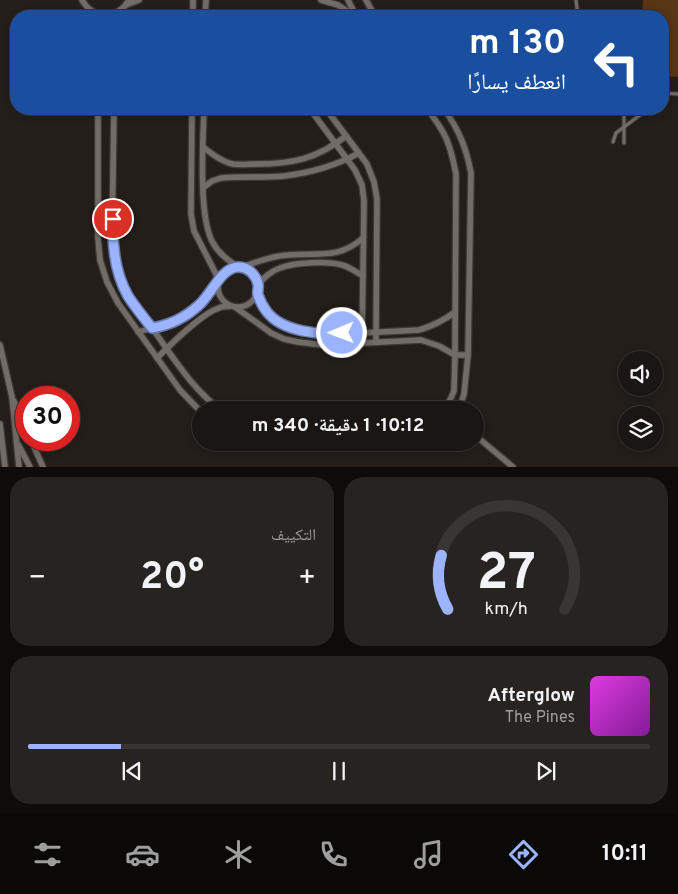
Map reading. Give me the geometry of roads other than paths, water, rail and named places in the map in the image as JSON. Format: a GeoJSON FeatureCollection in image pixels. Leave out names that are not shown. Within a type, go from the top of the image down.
{"type":"FeatureCollection","features":[{"type":"Feature","properties":{"kind":"street"},"geometry":{"type":"LineString","coordinates":[[76,0],[82,1],[90,10]]}},
{"type":"Feature","properties":{"kind":"street"},"geometry":{"type":"LineString","coordinates":[[126,4],[139,0]]}},
{"type":"Feature","properties":{"kind":"street"},"geometry":{"type":"LineString","coordinates":[[321,0],[338,5],[346,10]]}},
{"type":"Feature","properties":{"kind":"street"},"geometry":{"type":"LineString","coordinates":[[98,115],[98,238],[100,260],[107,282],[138,332],[180,390],[192,403]]}},
{"type":"Feature","properties":{"kind":"street"},"geometry":{"type":"LineString","coordinates":[[114,115],[112,238],[120,277],[128,296],[204,397],[209,401]]}},
{"type":"Feature","properties":{"kind":"street"},"geometry":{"type":"LineString","coordinates":[[192,115],[191,214],[194,232],[219,281],[218,289],[224,302],[271,333],[284,339],[323,344],[421,340],[439,346],[455,355],[468,355]]}},
{"type":"Feature","properties":{"kind":"street"},"geometry":{"type":"LineString","coordinates":[[204,115],[204,211],[206,228],[213,244],[224,257],[250,271],[255,276],[258,284],[258,293],[268,314],[292,328],[322,335],[419,330],[445,320],[455,312]]}},
{"type":"Feature","properties":{"kind":"street"},"geometry":{"type":"LineString","coordinates":[[314,115],[348,159],[362,185],[362,343]]}},
{"type":"Feature","properties":{"kind":"street"},"geometry":{"type":"LineString","coordinates":[[330,115],[367,164],[374,182],[377,199],[376,342]]}},
{"type":"Feature","properties":{"kind":"street"},"geometry":{"type":"LineString","coordinates":[[432,115],[443,130],[452,151],[456,174],[454,390],[449,401]]}},
{"type":"Feature","properties":{"kind":"street"},"geometry":{"type":"LineString","coordinates":[[448,115],[455,124],[466,148],[471,173],[468,355],[462,401]]}},
{"type":"Feature","properties":{"kind":"street"},"geometry":{"type":"LineString","coordinates":[[203,147],[212,154],[234,164],[278,164],[299,161],[318,154],[346,136]]}},
{"type":"Feature","properties":{"kind":"street"},"geometry":{"type":"LineString","coordinates":[[204,187],[212,181],[221,178],[283,176],[348,159],[359,153]]}},
{"type":"Feature","properties":{"kind":"street"},"geometry":{"type":"LineString","coordinates":[[138,332],[166,326],[180,320],[200,305],[227,270],[281,256],[343,252],[363,238]]}},
{"type":"Feature","properties":{"kind":"street"},"geometry":{"type":"LineString","coordinates":[[258,284],[274,271],[292,265],[343,265],[363,276]]}},
{"type":"Feature","properties":{"kind":"street"},"geometry":{"type":"LineString","coordinates":[[157,358],[208,314],[218,308],[249,304],[258,293]]}},
{"type":"Feature","properties":{"kind":"street"},"geometry":{"type":"LineString","coordinates":[[0,345],[12,397],[15,429]]}},
{"type":"Feature","properties":{"kind":"street"},"geometry":{"type":"LineString","coordinates":[[12,397],[15,404]]}},
{"type":"Feature","properties":{"kind":"street"},"geometry":{"type":"LineString","coordinates":[[0,424],[4,466]]}},
{"type":"Feature","properties":{"kind":"street"},"geometry":{"type":"LineString","coordinates":[[484,442],[513,466]]}},
{"type":"Feature","properties":{"kind":"street"},"geometry":{"type":"LineString","coordinates":[[18,451],[20,466]]}},
{"type":"Feature","properties":{"kind":"street"},"geometry":{"type":"LineString","coordinates":[[22,451],[30,466]]}},
{"type":"Feature","properties":{"kind":"street"},"geometry":{"type":"LineString","coordinates":[[37,451],[44,466]]}},
{"type":"Feature","properties":{"kind":"lane"},"geometry":{"type":"LineString","coordinates":[[669,94],[678,94]]}},
{"type":"Feature","properties":{"kind":"lane"},"geometry":{"type":"LineString","coordinates":[[624,115],[624,143]]}},
{"type":"Feature","properties":{"kind":"lane"},"geometry":{"type":"LineString","coordinates":[[613,142],[615,135],[640,115]]}}]}
